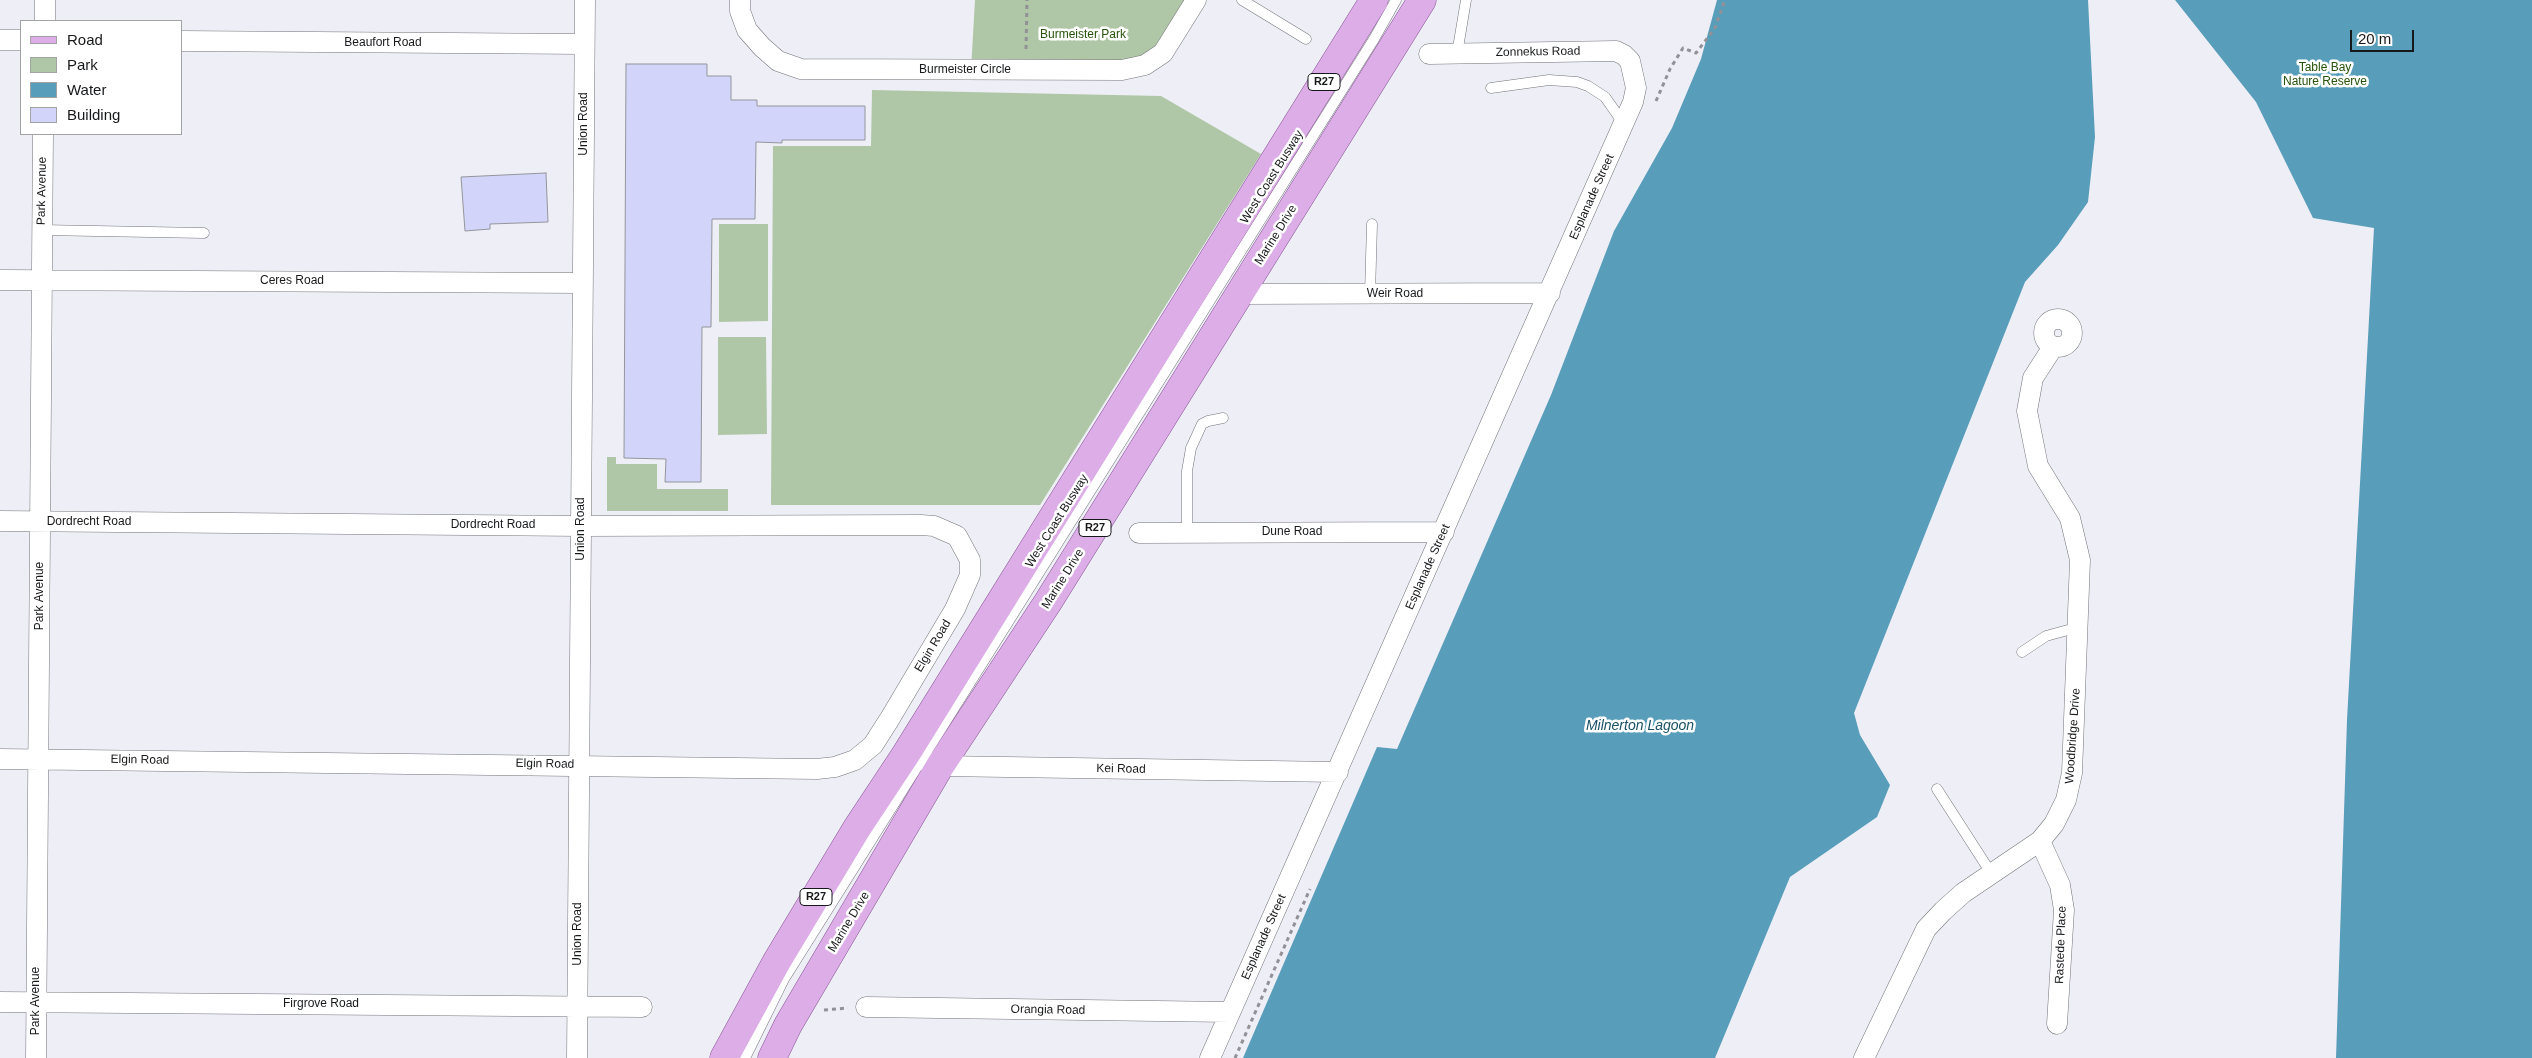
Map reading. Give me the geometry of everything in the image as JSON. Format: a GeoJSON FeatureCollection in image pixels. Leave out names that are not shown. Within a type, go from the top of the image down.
{"type":"FeatureCollection","features":[{"type":"Feature","properties":{"kind":"main road","name":"Marine Drive"},"geometry":{"type":"LineString","coordinates":[[772,1058],[923,760],[1374,0]]}},
{"type":"Feature","properties":{"kind":"main road","name":"Marine Drive"},"geometry":{"type":"LineString","coordinates":[[724,1058],[777,961],[857,828],[923,760],[1048,602],[1422,0]]}},
{"type":"Feature","properties":{"kind":"street"},"geometry":{"type":"LineString","coordinates":[[45,0],[45,20]]}},
{"type":"Feature","properties":{"kind":"street","name":"Union Road"},"geometry":{"type":"LineString","coordinates":[[578,1058],[585,0]]}},
{"type":"Feature","properties":{"kind":"street","name":"Burmeister Circle"},"geometry":{"type":"LineString","coordinates":[[740,0],[740,11],[746,30],[762,48],[778,61],[801,69],[1026,70],[1122,70],[1145,65],[1164,53],[1196,0]]}},
{"type":"Feature","properties":{"kind":"street"},"geometry":{"type":"LineString","coordinates":[[0,40],[20,40]]}},
{"type":"Feature","properties":{"kind":"street","name":"Beaufort Road"},"geometry":{"type":"LineString","coordinates":[[182,41],[584,44]]}},
{"type":"Feature","properties":{"kind":"street","name":"Zonnekus Road"},"geometry":{"type":"LineString","coordinates":[[1429,54],[1607,50],[1624,54],[1630,61],[1634,73]]}},
{"type":"Feature","properties":{"kind":"street","name":"Esplanade Street"},"geometry":{"type":"LineString","coordinates":[[1210,1058],[1634,102],[1636,88],[1634,73]]}},
{"type":"Feature","properties":{"kind":"street","name":"Park Avenue"},"geometry":{"type":"LineString","coordinates":[[36,1058],[40,280],[43,135]]}},
{"type":"Feature","properties":{"kind":"street","name":"Ceres Road"},"geometry":{"type":"LineString","coordinates":[[0,280],[583,283]]}},
{"type":"Feature","properties":{"kind":"street","name":"Weir Road"},"geometry":{"type":"LineString","coordinates":[[1240,294],[1550,293]]}},
{"type":"Feature","properties":{"kind":"street","name":"Woodbridge Drive"},"geometry":{"type":"LineString","coordinates":[[1864,1058],[1926,929],[1943,910],[1991,873],[2040,841],[2054,824],[2066,800],[2072,773],[2079,627],[2080,560],[2070,518],[2038,466],[2029,427],[2028,398],[2032,378],[2053,347]]}},
{"type":"Feature","properties":{"kind":"street","name":"Dordrecht Road"},"geometry":{"type":"LineString","coordinates":[[0,521],[581,526],[934,526],[957,536],[970,560]]}},
{"type":"Feature","properties":{"kind":"street","name":"Dune Road"},"geometry":{"type":"LineString","coordinates":[[1139,533],[1444,532]]}},
{"type":"Feature","properties":{"kind":"street","name":"Elgin Road"},"geometry":{"type":"LineString","coordinates":[[0,759],[817,769],[835,767],[855,760],[873,745],[955,610],[970,575],[970,560]]}},
{"type":"Feature","properties":{"kind":"street","name":"Kei Road"},"geometry":{"type":"LineString","coordinates":[[923,760],[1338,772]]}},
{"type":"Feature","properties":{"kind":"street","name":"Rastede Place"},"geometry":{"type":"LineString","coordinates":[[2040,841],[2060,885],[2064,910],[2058,1024]]}},
{"type":"Feature","properties":{"kind":"street","name":"Firgrove Road"},"geometry":{"type":"LineString","coordinates":[[0,1002],[642,1007]]}},
{"type":"Feature","properties":{"kind":"street","name":"Orangia Road"},"geometry":{"type":"LineString","coordinates":[[866,1007],[1230,1012]]}},
{"type":"Feature","properties":{"kind":"lane"},"geometry":{"type":"LineString","coordinates":[[1242,0],[1306,40]]}},
{"type":"Feature","properties":{"kind":"lane","name":"West Coast Busway"},"geometry":{"type":"LineString","coordinates":[[745,1058],[784,979],[1369,47],[1396,0]]}},
{"type":"Feature","properties":{"kind":"lane"},"geometry":{"type":"LineString","coordinates":[[1457,54],[1466,0]]}},
{"type":"Feature","properties":{"kind":"lane"},"geometry":{"type":"LineString","coordinates":[[1491,88],[1549,80],[1577,82],[1588,86],[1604,97],[1624,124]]}},
{"type":"Feature","properties":{"kind":"lane"},"geometry":{"type":"LineString","coordinates":[[1370,294],[1372,224]]}},
{"type":"Feature","properties":{"kind":"lane"},"geometry":{"type":"LineString","coordinates":[[41,230],[204,233]]}},
{"type":"Feature","properties":{"kind":"lane"},"geometry":{"type":"LineString","coordinates":[[1187,532],[1187,470],[1190,448],[1202,424],[1208,420],[1223,418]]}},
{"type":"Feature","properties":{"kind":"lane"},"geometry":{"type":"LineString","coordinates":[[2022,652],[2046,636],[2079,627]]}},
{"type":"Feature","properties":{"kind":"lane"},"geometry":{"type":"LineString","coordinates":[[1937,789],[1991,873]]}},
{"type":"Feature","properties":{"kind":"path"},"geometry":{"type":"LineString","coordinates":[[1026,70],[1027,0]]}},
{"type":"Feature","properties":{"kind":"path"},"geometry":{"type":"LineString","coordinates":[[1654,106],[1670,69],[1683,48],[1696,53],[1715,28],[1725,0]]}},
{"type":"Feature","properties":{"kind":"path"},"geometry":{"type":"LineString","coordinates":[[1235,1058],[1310,888]]}},
{"type":"Feature","properties":{"kind":"path"},"geometry":{"type":"LineString","coordinates":[[822,1010],[866,1007]]}},
{"type":"Feature","properties":{"kind":"green space","name":"Burmeister Park"},"geometry":{"type":"Polygon","coordinates":[[[975,0],[1196,0],[1145,65],[971,70],[975,0]]]}},
{"type":"Feature","properties":{"kind":"green space"},"geometry":{"type":"Polygon","coordinates":[[[872,90],[1161,96],[1261,154],[1040,505],[771,505],[773,146],[871,146],[872,90]]]}},
{"type":"Feature","properties":{"kind":"green space"},"geometry":{"type":"Polygon","coordinates":[[[719,224],[768,224],[768,321],[719,322],[719,224]]]}},
{"type":"Feature","properties":{"kind":"green space"},"geometry":{"type":"Polygon","coordinates":[[[718,337],[766,337],[767,434],[718,435],[718,337]]]}},
{"type":"Feature","properties":{"kind":"green space"},"geometry":{"type":"Polygon","coordinates":[[[607,457],[616,457],[616,464],[657,464],[657,489],[728,489],[728,511],[607,511],[607,457]]]}},
{"type":"Feature","properties":{"kind":"water","name":"Milnerton Lagoon"},"geometry":{"type":"Polygon","coordinates":[[[1717,0],[2088,0],[2095,137],[2088,202],[2058,245],[2025,282],[1854,713],[1860,735],[1890,785],[1877,817],[1790,877],[1715,1058],[1243,1058],[1377,747],[1397,749],[1551,395],[1614,231],[1672,128],[1701,59],[1717,0]]]}},
{"type":"Feature","properties":{"kind":"water"},"geometry":{"type":"Polygon","coordinates":[[[2175,0],[2532,0],[2532,1058],[2336,1058],[2347,720],[2374,228],[2313,218],[2256,102],[2175,0]]]}},
{"type":"Feature","properties":{"kind":"building"},"geometry":{"type":"Polygon","coordinates":[[[626,64],[707,64],[707,76],[731,76],[731,100],[757,100],[757,106],[865,106],[865,140],[782,140],[782,143],[756,142],[755,219],[712,219],[711,327],[702,327],[701,482],[665,482],[666,459],[624,458],[626,64]]]}},
{"type":"Feature","properties":{"kind":"building"},"geometry":{"type":"Polygon","coordinates":[[[546,173],[548,222],[490,224],[490,229],[465,231],[461,177],[546,173]]]}},
{"type":"Feature","properties":{"kind":"park label","name":"Table Bay Nature Reserve"},"geometry":{"type":"Point","coordinates":[2325,75]}}]}
